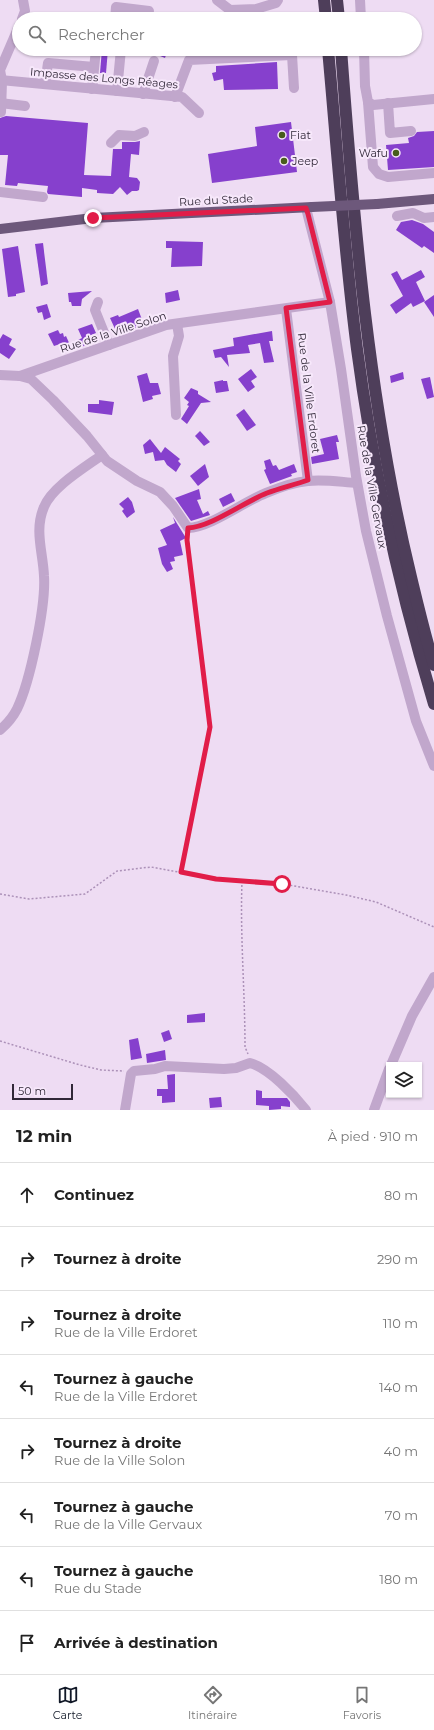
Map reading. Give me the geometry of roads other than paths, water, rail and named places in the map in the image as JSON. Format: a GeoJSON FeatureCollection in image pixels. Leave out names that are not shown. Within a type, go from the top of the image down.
{"type":"FeatureCollection","features":[{"type":"Feature","properties":{"kind":"highway"},"geometry":{"type":"LineString","coordinates":[[324,0],[325,12]]}},
{"type":"Feature","properties":{"kind":"highway"},"geometry":{"type":"LineString","coordinates":[[337,0],[338,12]]}},
{"type":"Feature","properties":{"kind":"highway"},"geometry":{"type":"LineString","coordinates":[[329,56],[348,268],[366,411],[379,485],[398,572],[414,638],[434,704]]}},
{"type":"Feature","properties":{"kind":"highway"},"geometry":{"type":"LineString","coordinates":[[342,56],[363,298],[382,433],[404,548],[434,665]]}},
{"type":"Feature","properties":{"kind":"main road","name":"Rue du Stade"},"geometry":{"type":"LineString","coordinates":[[0,229],[93,218],[309,208],[434,199]]}},
{"type":"Feature","properties":{"kind":"street"},"geometry":{"type":"LineString","coordinates":[[23,0],[25,12]]}},
{"type":"Feature","properties":{"kind":"street"},"geometry":{"type":"LineString","coordinates":[[217,0],[230,10],[256,9],[276,3],[278,0]]}},
{"type":"Feature","properties":{"kind":"street"},"geometry":{"type":"LineString","coordinates":[[360,0],[361,12]]}},
{"type":"Feature","properties":{"kind":"street"},"geometry":{"type":"LineString","coordinates":[[116,12],[116,7],[149,11]]}},
{"type":"Feature","properties":{"kind":"street"},"geometry":{"type":"LineString","coordinates":[[12,42],[0,70],[1,106],[26,106]]}},
{"type":"Feature","properties":{"kind":"street"},"geometry":{"type":"LineString","coordinates":[[92,89],[95,56]]}},
{"type":"Feature","properties":{"kind":"street"},"geometry":{"type":"LineString","coordinates":[[117,91],[120,56]]}},
{"type":"Feature","properties":{"kind":"street"},"geometry":{"type":"LineString","coordinates":[[175,97],[189,60],[271,56]]}},
{"type":"Feature","properties":{"kind":"street"},"geometry":{"type":"LineString","coordinates":[[292,56],[294,88]]}},
{"type":"Feature","properties":{"kind":"street"},"geometry":{"type":"LineString","coordinates":[[364,56],[365,86],[368,102],[373,167],[379,174],[388,177],[434,173]]}},
{"type":"Feature","properties":{"kind":"street"},"geometry":{"type":"LineString","coordinates":[[143,94],[154,62]]}},
{"type":"Feature","properties":{"kind":"street"},"geometry":{"type":"LineString","coordinates":[[45,84],[48,63],[94,67]]}},
{"type":"Feature","properties":{"kind":"street","name":"Impasse des Longs Réages"},"geometry":{"type":"LineString","coordinates":[[1,81],[182,97],[199,113]]}},
{"type":"Feature","properties":{"kind":"street"},"geometry":{"type":"LineString","coordinates":[[368,102],[373,105],[434,99]]}},
{"type":"Feature","properties":{"kind":"street"},"geometry":{"type":"LineString","coordinates":[[388,103],[390,133],[411,131]]}},
{"type":"Feature","properties":{"kind":"street"},"geometry":{"type":"LineString","coordinates":[[111,143],[119,135],[135,136],[144,132]]}},
{"type":"Feature","properties":{"kind":"street"},"geometry":{"type":"LineString","coordinates":[[0,192],[43,197]]}},
{"type":"Feature","properties":{"kind":"street","name":"Rue de la Ville Gervaux"},"geometry":{"type":"LineString","coordinates":[[309,208],[330,302],[357,483],[366,531],[387,616],[416,721],[434,766]]}},
{"type":"Feature","properties":{"kind":"street"},"geometry":{"type":"LineString","coordinates":[[396,216],[413,213],[424,218],[434,218]]}},
{"type":"Feature","properties":{"kind":"street"},"geometry":{"type":"LineString","coordinates":[[98,302],[95,310],[109,345]]}},
{"type":"Feature","properties":{"kind":"street","name":"Rue de la Ville Solon"},"geometry":{"type":"LineString","coordinates":[[0,375],[20,376],[166,325],[330,302]]}},
{"type":"Feature","properties":{"kind":"street","name":"Rue de la Ville Erdoret"},"geometry":{"type":"LineString","coordinates":[[286,308],[308,480]]}},
{"type":"Feature","properties":{"kind":"street"},"geometry":{"type":"LineString","coordinates":[[176,415],[173,356],[179,336],[177,324]]}},
{"type":"Feature","properties":{"kind":"street"},"geometry":{"type":"LineString","coordinates":[[20,376],[31,379],[37,384],[62,409],[106,461],[137,481],[160,492],[173,506],[188,528],[194,528],[210,522],[267,493],[308,480],[357,483]]}},
{"type":"Feature","properties":{"kind":"street"},"geometry":{"type":"LineString","coordinates":[[0,730],[12,718],[22,696],[32,660],[41,616],[44,577],[39,533],[40,519],[44,506],[53,492],[102,455]]}},
{"type":"Feature","properties":{"kind":"street"},"geometry":{"type":"LineString","coordinates":[[392,1062],[412,1016],[434,978]]}},
{"type":"Feature","properties":{"kind":"street"},"geometry":{"type":"LineString","coordinates":[[125,1110],[131,1074],[134,1071],[155,1069],[165,1066],[224,1069],[236,1068],[250,1063],[262,1068],[290,1091],[306,1110]]}},
{"type":"Feature","properties":{"kind":"street"},"geometry":{"type":"LineString","coordinates":[[374,1110],[386,1077]]}},
{"type":"Feature","properties":{"kind":"place","name":"Fiat"},"geometry":{"type":"Point","coordinates":[282,135]}},
{"type":"Feature","properties":{"kind":"place","name":"Wafu"},"geometry":{"type":"Point","coordinates":[396,153]}},
{"type":"Feature","properties":{"kind":"place","name":"Jeep"},"geometry":{"type":"Point","coordinates":[284,161]}}]}
